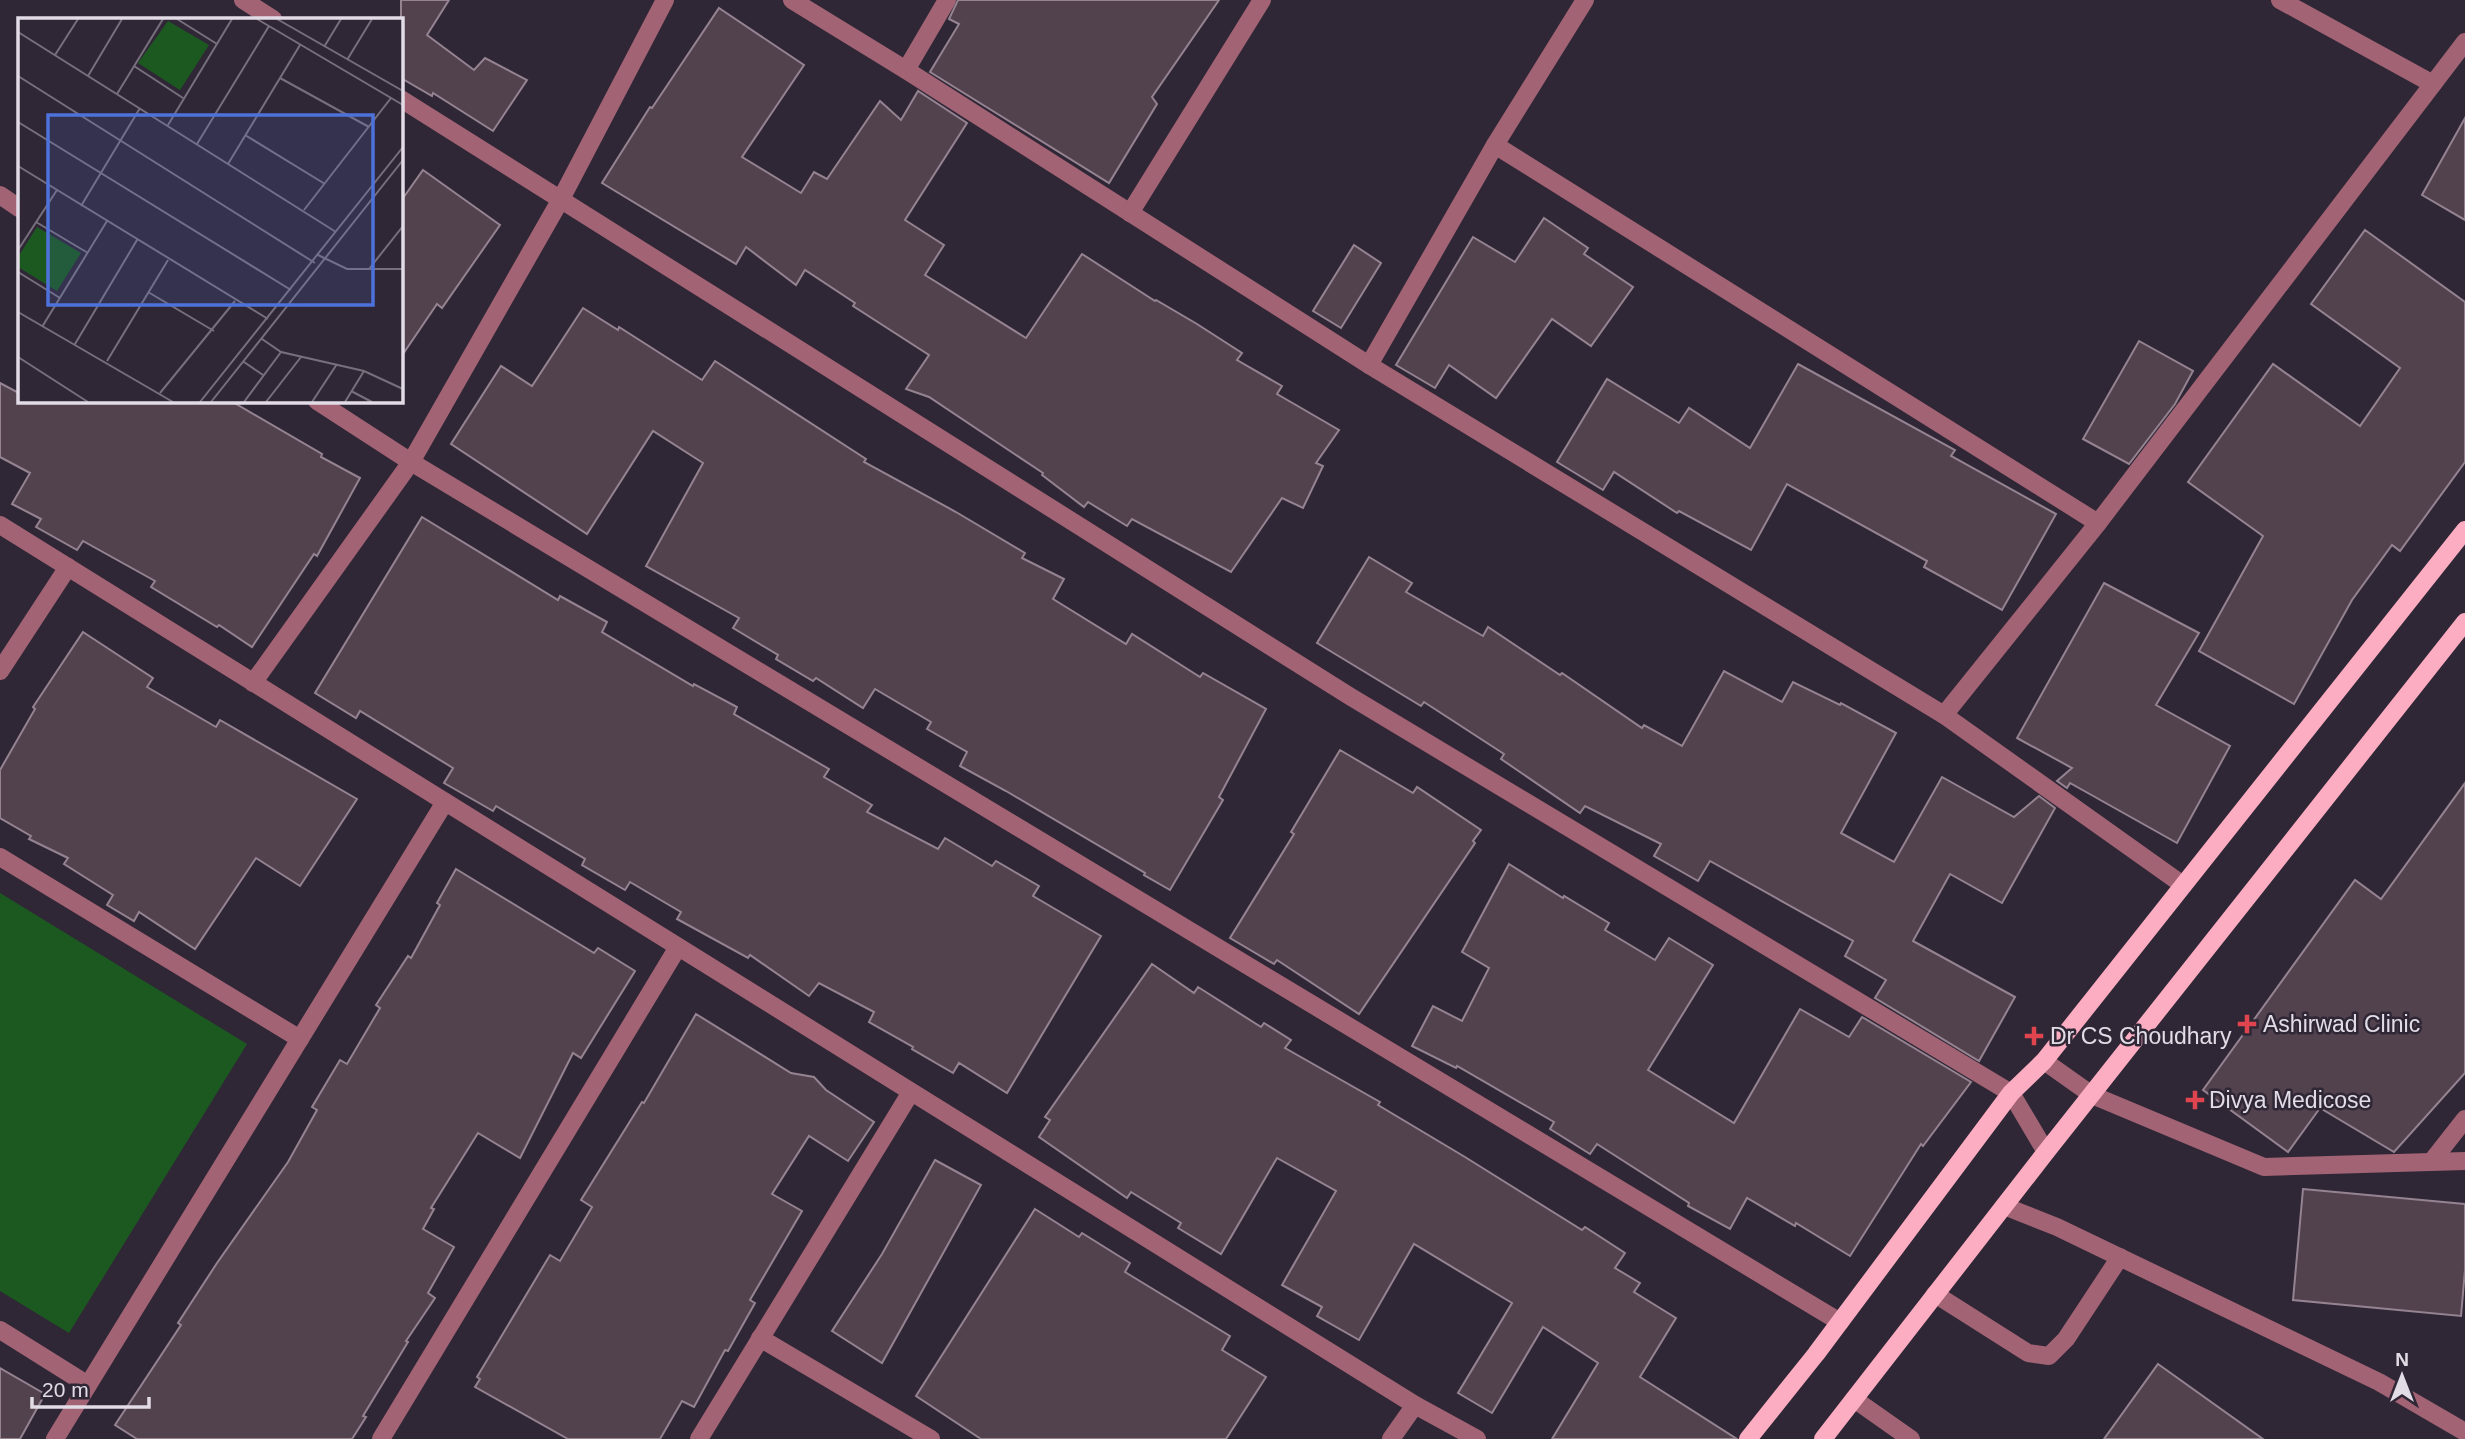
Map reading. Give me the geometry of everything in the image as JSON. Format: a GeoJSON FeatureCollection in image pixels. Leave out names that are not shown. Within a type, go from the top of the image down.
{"type":"FeatureCollection","features":[{"type":"Feature","properties":{"kind":"main road"},"geometry":{"type":"LineString","coordinates":[[1748,1439],[1840,1322],[2011,1093],[2045,1061],[2465,530]]}},
{"type":"Feature","properties":{"kind":"main road"},"geometry":{"type":"LineString","coordinates":[[1823,1439],[2465,622]]}},
{"type":"Feature","properties":{"kind":"street"},"geometry":{"type":"LineString","coordinates":[[243,0],[272,18]]}},
{"type":"Feature","properties":{"kind":"street"},"geometry":{"type":"LineString","coordinates":[[253,683],[411,462],[561,199],[665,0]]}},
{"type":"Feature","properties":{"kind":"street"},"geometry":{"type":"LineString","coordinates":[[792,0],[1369,365],[1944,715],[2183,885]]}},
{"type":"Feature","properties":{"kind":"street"},"geometry":{"type":"LineString","coordinates":[[906,70],[947,0]]}},
{"type":"Feature","properties":{"kind":"street"},"geometry":{"type":"LineString","coordinates":[[1130,213],[1262,0]]}},
{"type":"Feature","properties":{"kind":"street"},"geometry":{"type":"LineString","coordinates":[[1369,365],[1495,145],[1585,0]]}},
{"type":"Feature","properties":{"kind":"street"},"geometry":{"type":"LineString","coordinates":[[2280,0],[2433,84]]}},
{"type":"Feature","properties":{"kind":"street"},"geometry":{"type":"LineString","coordinates":[[1944,715],[2098,523],[2465,42]]}},
{"type":"Feature","properties":{"kind":"street"},"geometry":{"type":"LineString","coordinates":[[402,100],[1351,697],[2011,1093],[2046,1152]]}},
{"type":"Feature","properties":{"kind":"street"},"geometry":{"type":"LineString","coordinates":[[1495,145],[2098,523]]}},
{"type":"Feature","properties":{"kind":"street"},"geometry":{"type":"LineString","coordinates":[[0,195],[18,207]]}},
{"type":"Feature","properties":{"kind":"street"},"geometry":{"type":"LineString","coordinates":[[319,402],[411,462],[1840,1322]]}},
{"type":"Feature","properties":{"kind":"street"},"geometry":{"type":"LineString","coordinates":[[0,525],[1415,1405],[1478,1439]]}},
{"type":"Feature","properties":{"kind":"street"},"geometry":{"type":"LineString","coordinates":[[0,671],[68,567]]}},
{"type":"Feature","properties":{"kind":"street"},"geometry":{"type":"LineString","coordinates":[[55,1439],[445,803]]}},
{"type":"Feature","properties":{"kind":"street"},"geometry":{"type":"LineString","coordinates":[[0,857],[300,1039]]}},
{"type":"Feature","properties":{"kind":"street"},"geometry":{"type":"LineString","coordinates":[[381,1439],[678,947]]}},
{"type":"Feature","properties":{"kind":"street"},"geometry":{"type":"LineString","coordinates":[[2045,1061],[2092,1095],[2264,1167],[2465,1161]]}},
{"type":"Feature","properties":{"kind":"street"},"geometry":{"type":"LineString","coordinates":[[699,1439],[911,1092]]}},
{"type":"Feature","properties":{"kind":"street"},"geometry":{"type":"LineString","coordinates":[[2432,1161],[2465,1119]]}},
{"type":"Feature","properties":{"kind":"street"},"geometry":{"type":"LineString","coordinates":[[2004,1206],[2057,1227],[2379,1382],[2465,1432]]}},
{"type":"Feature","properties":{"kind":"street"},"geometry":{"type":"LineString","coordinates":[[1935,1294],[2028,1353],[2049,1356],[2066,1339],[2120,1257]]}},
{"type":"Feature","properties":{"kind":"street"},"geometry":{"type":"LineString","coordinates":[[0,1330],[88,1385]]}},
{"type":"Feature","properties":{"kind":"street"},"geometry":{"type":"LineString","coordinates":[[760,1338],[931,1439]]}},
{"type":"Feature","properties":{"kind":"street"},"geometry":{"type":"LineString","coordinates":[[1854,1399],[1911,1439]]}},
{"type":"Feature","properties":{"kind":"street"},"geometry":{"type":"LineString","coordinates":[[1391,1439],[1415,1405]]}},
{"type":"Feature","properties":{"kind":"green space"},"geometry":{"type":"Polygon","coordinates":[[[0,893],[247,1044],[69,1333],[0,1291],[0,893]]]}},
{"type":"Feature","properties":{"kind":"building"},"geometry":{"type":"Polygon","coordinates":[[[401,0],[449,0],[427,35],[474,70],[485,58],[527,80],[493,131],[433,93],[432,96],[402,79],[401,0]]]}},
{"type":"Feature","properties":{"kind":"building"},"geometry":{"type":"Polygon","coordinates":[[[958,0],[1219,0],[1152,97],[1157,104],[1109,183],[930,72],[959,24],[949,19],[958,0]]]}},
{"type":"Feature","properties":{"kind":"building"},"geometry":{"type":"Polygon","coordinates":[[[719,8],[804,65],[742,157],[801,193],[814,172],[827,179],[880,101],[901,120],[918,91],[967,123],[905,220],[944,245],[925,275],[1026,338],[1082,254],[1155,301],[1197,324],[1242,353],[1237,360],[1282,386],[1277,394],[1339,430],[1316,463],[1323,466],[1303,508],[1282,498],[1231,572],[1132,519],[1127,526],[1088,502],[1084,507],[1042,475],[1043,473],[929,397],[906,389],[929,355],[853,306],[855,303],[805,270],[796,285],[746,247],[736,264],[602,183],[650,107],[652,108],[719,8]]]}},
{"type":"Feature","properties":{"kind":"building"},"geometry":{"type":"Polygon","coordinates":[[[2465,118],[2465,220],[2422,195],[2465,118]]]}},
{"type":"Feature","properties":{"kind":"building"},"geometry":{"type":"Polygon","coordinates":[[[423,170],[500,225],[442,308],[437,304],[402,356],[402,200],[423,170]]]}},
{"type":"Feature","properties":{"kind":"building"},"geometry":{"type":"Polygon","coordinates":[[[1544,218],[1588,248],[1584,254],[1633,287],[1591,346],[1552,319],[1496,398],[1449,365],[1435,388],[1396,365],[1473,237],[1515,262],[1544,218]]]}},
{"type":"Feature","properties":{"kind":"building"},"geometry":{"type":"Polygon","coordinates":[[[2365,230],[2465,302],[2465,462],[2400,551],[2392,545],[2352,600],[2294,704],[2199,651],[2263,536],[2188,482],[2273,364],[2360,426],[2400,368],[2311,304],[2365,230]]]}},
{"type":"Feature","properties":{"kind":"building"},"geometry":{"type":"Polygon","coordinates":[[[1354,245],[1381,263],[1341,328],[1313,311],[1354,245]]]}},
{"type":"Feature","properties":{"kind":"building"},"geometry":{"type":"Polygon","coordinates":[[[583,308],[618,330],[619,327],[702,380],[715,361],[866,459],[864,462],[956,512],[1025,553],[1022,558],[1064,579],[1053,599],[1126,644],[1132,634],[1200,677],[1203,673],[1266,709],[1219,797],[1223,800],[1170,890],[960,766],[967,752],[927,729],[931,722],[875,689],[863,708],[816,678],[813,681],[776,659],[778,655],[733,628],[739,618],[646,566],[703,463],[653,431],[587,534],[451,444],[501,366],[532,386],[583,308]]]}},
{"type":"Feature","properties":{"kind":"building"},"geometry":{"type":"Polygon","coordinates":[[[2139,341],[2193,371],[2175,404],[2129,464],[2083,439],[2139,341]]]}},
{"type":"Feature","properties":{"kind":"building"},"geometry":{"type":"Polygon","coordinates":[[[1798,364],[1955,450],[1951,456],[2056,514],[2002,610],[1924,567],[1927,561],[1787,484],[1751,550],[1679,511],[1677,513],[1614,472],[1603,490],[1557,462],[1607,379],[1679,423],[1689,408],[1750,448],[1798,364]]]}},
{"type":"Feature","properties":{"kind":"building"},"geometry":{"type":"Polygon","coordinates":[[[0,383],[18,392],[18,402],[233,402],[360,478],[317,556],[314,554],[252,647],[151,587],[155,581],[83,541],[77,550],[36,527],[41,519],[12,504],[30,473],[0,457],[0,383]]]}},
{"type":"Feature","properties":{"kind":"building"},"geometry":{"type":"Polygon","coordinates":[[[422,517],[558,600],[560,596],[607,622],[602,632],[693,686],[694,684],[737,707],[734,714],[829,769],[824,777],[872,805],[867,812],[938,849],[945,838],[992,866],[996,861],[1039,886],[1033,896],[1101,936],[1007,1093],[959,1063],[953,1073],[869,1022],[874,1012],[819,983],[809,996],[750,955],[748,958],[677,919],[681,912],[630,882],[625,890],[582,865],[585,859],[496,806],[493,811],[444,783],[453,768],[360,711],[356,718],[315,693],[422,517]]]}},
{"type":"Feature","properties":{"kind":"building"},"geometry":{"type":"Polygon","coordinates":[[[1369,557],[1412,583],[1406,592],[1483,636],[1488,627],[1560,675],[1562,673],[1642,728],[1644,725],[1682,746],[1724,671],[1782,702],[1793,682],[1840,705],[1841,703],[1896,733],[1841,833],[1894,862],[1942,777],[2014,817],[2039,796],[2055,808],[2002,903],[1950,874],[1913,941],[2015,997],[1979,1061],[1875,998],[1886,980],[1845,956],[1853,941],[1710,861],[1698,881],[1654,856],[1661,844],[1585,806],[1580,813],[1501,759],[1504,754],[1424,702],[1421,706],[1317,643],[1369,557]]]}},
{"type":"Feature","properties":{"kind":"building"},"geometry":{"type":"Polygon","coordinates":[[[2104,583],[2199,633],[2156,705],[2230,746],[2177,843],[2070,783],[2067,788],[2057,781],[2072,768],[2017,738],[2104,583]]]}},
{"type":"Feature","properties":{"kind":"building"},"geometry":{"type":"Polygon","coordinates":[[[83,632],[153,678],[147,687],[216,727],[220,720],[357,799],[300,886],[256,858],[195,949],[139,912],[134,921],[107,905],[113,895],[64,864],[68,858],[29,839],[31,836],[0,818],[0,770],[35,709],[33,707],[83,632]]]}},
{"type":"Feature","properties":{"kind":"building"},"geometry":{"type":"Polygon","coordinates":[[[1340,750],[1413,793],[1417,787],[1481,830],[1473,841],[1475,843],[1359,1014],[1277,960],[1274,964],[1230,938],[1294,834],[1291,832],[1340,750]]]}},
{"type":"Feature","properties":{"kind":"building"},"geometry":{"type":"Polygon","coordinates":[[[2465,783],[2465,1073],[2394,1152],[2320,1108],[2288,1152],[2203,1090],[2355,880],[2381,899],[2465,783]]]}},
{"type":"Feature","properties":{"kind":"building"},"geometry":{"type":"Polygon","coordinates":[[[1509,864],[1609,923],[1605,930],[1655,960],[1669,938],[1713,965],[1648,1070],[1734,1123],[1800,1009],[1849,1037],[1862,1017],[1971,1082],[1923,1146],[1921,1144],[1850,1256],[1796,1223],[1795,1226],[1747,1198],[1730,1229],[1688,1206],[1689,1203],[1597,1144],[1590,1154],[1550,1129],[1554,1122],[1457,1066],[1456,1068],[1412,1046],[1433,1006],[1462,1021],[1489,968],[1462,952],[1509,864]]]}},
{"type":"Feature","properties":{"kind":"building"},"geometry":{"type":"Polygon","coordinates":[[[456,869],[594,953],[598,948],[635,971],[581,1058],[573,1053],[520,1158],[478,1133],[431,1208],[434,1209],[423,1229],[454,1247],[428,1293],[435,1298],[406,1341],[408,1342],[352,1439],[137,1439],[115,1425],[181,1325],[178,1323],[217,1263],[288,1162],[317,1110],[312,1107],[340,1060],[347,1064],[380,1008],[376,1005],[408,956],[411,958],[456,869]]]}},
{"type":"Feature","properties":{"kind":"building"},"geometry":{"type":"Polygon","coordinates":[[[1152,964],[1194,993],[1198,987],[1261,1027],[1264,1023],[1291,1040],[1285,1048],[1380,1102],[1378,1105],[1582,1230],[1585,1227],[1625,1253],[1615,1268],[1640,1283],[1634,1292],[1676,1318],[1640,1377],[1737,1439],[1552,1439],[1598,1363],[1543,1327],[1492,1413],[1458,1393],[1512,1303],[1414,1244],[1359,1340],[1317,1316],[1322,1307],[1282,1285],[1336,1191],[1277,1158],[1221,1254],[1178,1228],[1181,1223],[1131,1192],[1127,1198],[1039,1137],[1050,1120],[1045,1117],[1152,964]]]}},
{"type":"Feature","properties":{"kind":"building"},"geometry":{"type":"Polygon","coordinates":[[[696,1014],[791,1073],[814,1077],[826,1090],[874,1122],[848,1161],[809,1136],[772,1194],[802,1211],[750,1300],[755,1303],[694,1407],[682,1401],[660,1439],[568,1439],[475,1387],[480,1379],[477,1377],[550,1255],[560,1261],[592,1207],[581,1200],[642,1102],[644,1103],[696,1014]]]}},
{"type":"Feature","properties":{"kind":"building"},"geometry":{"type":"Polygon","coordinates":[[[935,1160],[981,1185],[882,1363],[832,1331],[882,1254],[935,1160]]]}},
{"type":"Feature","properties":{"kind":"building"},"geometry":{"type":"Polygon","coordinates":[[[2303,1189],[2465,1204],[2465,1270],[2461,1316],[2293,1300],[2303,1189]]]}},
{"type":"Feature","properties":{"kind":"building"},"geometry":{"type":"Polygon","coordinates":[[[1035,1209],[1079,1237],[1082,1233],[1130,1263],[1125,1272],[1230,1336],[1222,1350],[1266,1377],[1226,1439],[981,1439],[916,1396],[1035,1209]]]}},
{"type":"Feature","properties":{"kind":"building"},"geometry":{"type":"Polygon","coordinates":[[[2158,1364],[2263,1439],[2104,1439],[2158,1364]]]}},
{"type":"Feature","properties":{"kind":"building"},"geometry":{"type":"Polygon","coordinates":[[[0,1368],[45,1394],[20,1439],[0,1439],[0,1368]]]}},
{"type":"Feature","properties":{"kind":"place","name":"Ashirwad Clinic"},"geometry":{"type":"Point","coordinates":[2247,1024]}},
{"type":"Feature","properties":{"kind":"place","name":"Dr CS Choudhary"},"geometry":{"type":"Point","coordinates":[2034,1036]}},
{"type":"Feature","properties":{"kind":"place","name":"Divya Medicose"},"geometry":{"type":"Point","coordinates":[2195,1100]}}]}
